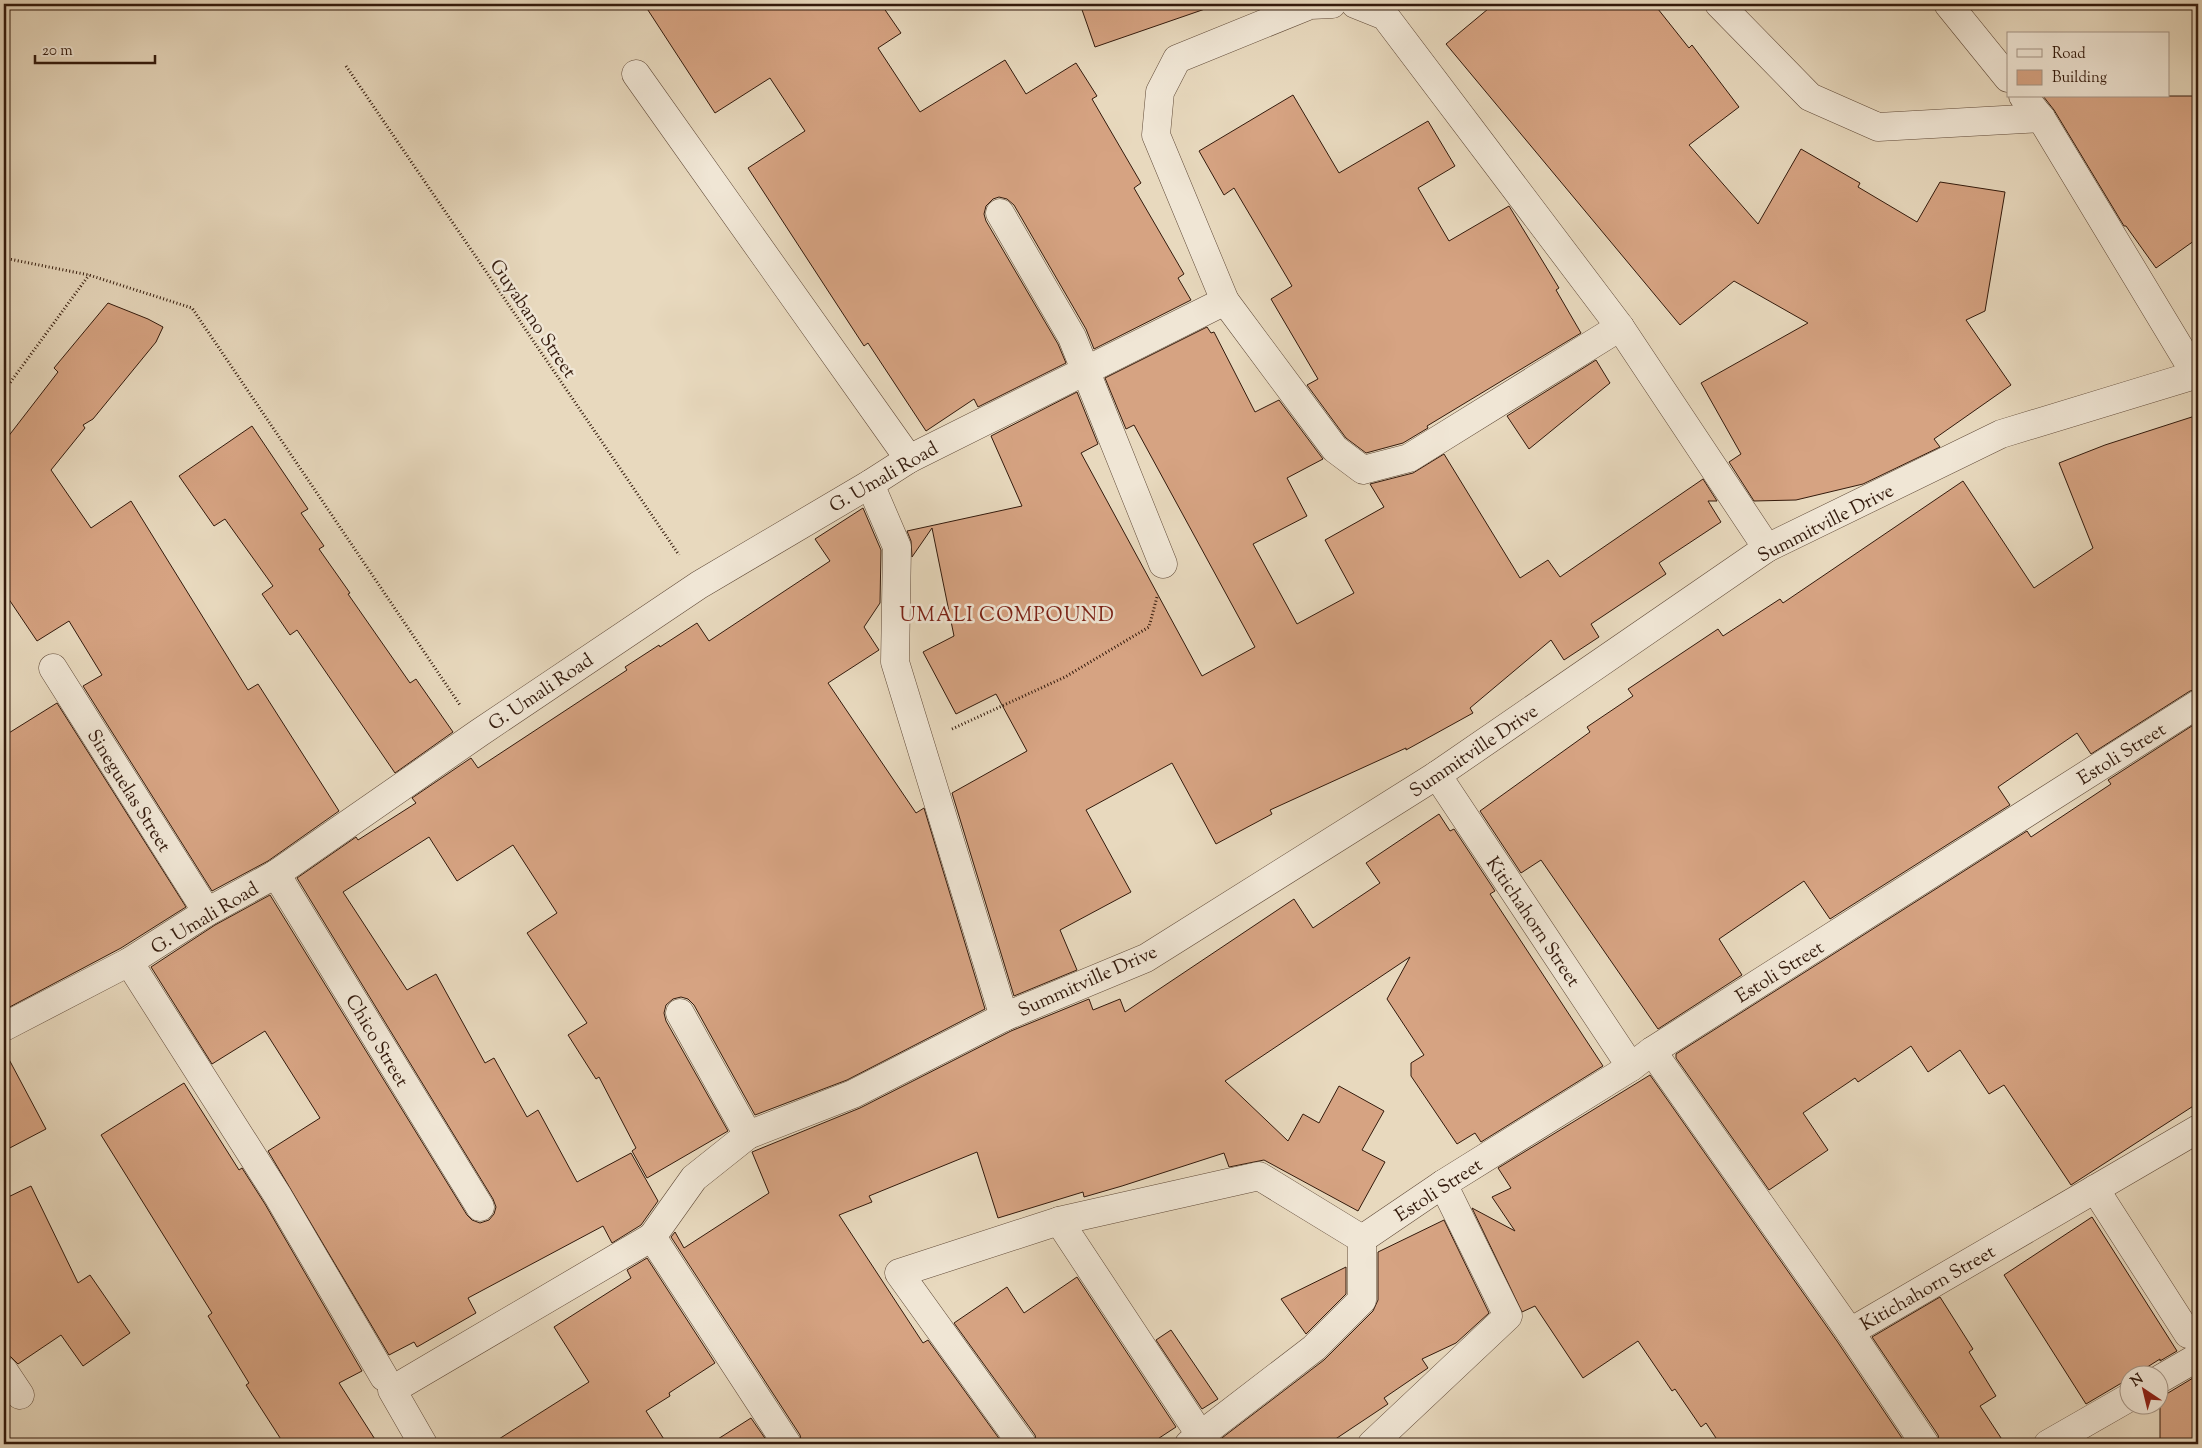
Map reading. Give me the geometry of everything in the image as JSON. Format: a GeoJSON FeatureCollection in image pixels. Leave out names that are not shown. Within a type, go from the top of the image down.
{"type":"FeatureCollection","features":[{"type":"Feature","properties":{"kind":"street"},"geometry":{"type":"LineString","coordinates":[[1332,4],[1310,5],[1177,59],[1160,92],[1156,135],[1225,301],[1335,449],[1363,470],[1409,458],[1620,327]]}},
{"type":"Feature","properties":{"kind":"street"},"geometry":{"type":"LineString","coordinates":[[1355,4],[1385,16],[1620,327],[1767,548]]}},
{"type":"Feature","properties":{"kind":"street"},"geometry":{"type":"LineString","coordinates":[[1719,4],[1810,97],[1878,127],[2041,118]]}},
{"type":"Feature","properties":{"kind":"street"},"geometry":{"type":"LineString","coordinates":[[1948,4],[2007,77]]}},
{"type":"Feature","properties":{"kind":"street"},"geometry":{"type":"LineString","coordinates":[[636,74],[909,458]]}},
{"type":"Feature","properties":{"kind":"street"},"geometry":{"type":"LineString","coordinates":[[2025,98],[2041,118],[2197,374]]}},
{"type":"Feature","properties":{"kind":"street"},"geometry":{"type":"LineString","coordinates":[[1000,213],[1066,323],[1163,564]]}},
{"type":"Feature","properties":{"kind":"street","name":"G. Umali Road"},"geometry":{"type":"LineString","coordinates":[[4,1027],[129,962],[207,912],[276,874],[698,584],[870,484],[909,458],[1225,301]]}},
{"type":"Feature","properties":{"kind":"street","name":"Summitville Drive"},"geometry":{"type":"LineString","coordinates":[[652,1237],[694,1178],[748,1135],[853,1094],[1004,1017],[1146,958],[1437,775],[1767,548],[2001,434],[2197,374]]}},
{"type":"Feature","properties":{"kind":"street"},"geometry":{"type":"LineString","coordinates":[[870,484],[897,547],[895,662],[1004,1017]]}},
{"type":"Feature","properties":{"kind":"street","name":"Sineguelas Street"},"geometry":{"type":"LineString","coordinates":[[53,668],[207,912]]}},
{"type":"Feature","properties":{"kind":"street","name":"Estoli Street"},"geometry":{"type":"LineString","coordinates":[[1362,1239],[1443,1184],[1631,1067],[1652,1051],[2198,704]]}},
{"type":"Feature","properties":{"kind":"street","name":"Kitichahorn Street"},"geometry":{"type":"LineString","coordinates":[[1437,775],[1631,1067]]}},
{"type":"Feature","properties":{"kind":"street","name":"Chico Street"},"geometry":{"type":"LineString","coordinates":[[276,874],[480,1207]]}},
{"type":"Feature","properties":{"kind":"street"},"geometry":{"type":"LineString","coordinates":[[129,962],[278,1196],[384,1377]]}},
{"type":"Feature","properties":{"kind":"street"},"geometry":{"type":"LineString","coordinates":[[680,1013],[748,1135]]}},
{"type":"Feature","properties":{"kind":"street","name":"Kitichahorn Street"},"geometry":{"type":"LineString","coordinates":[[1652,1051],[1850,1332],[2198,1129]]}},
{"type":"Feature","properties":{"kind":"street"},"geometry":{"type":"LineString","coordinates":[[1022,1444],[898,1273],[1059,1222],[1259,1176],[1362,1239],[1362,1300],[1314,1348],[1195,1440],[1059,1222]]}},
{"type":"Feature","properties":{"kind":"street"},"geometry":{"type":"LineString","coordinates":[[1372,1444],[1508,1316],[1443,1184]]}},
{"type":"Feature","properties":{"kind":"street"},"geometry":{"type":"LineString","coordinates":[[2095,1189],[2193,1345],[2170,1369]]}},
{"type":"Feature","properties":{"kind":"street"},"geometry":{"type":"LineString","coordinates":[[423,1444],[392,1390],[652,1237],[787,1444]]}},
{"type":"Feature","properties":{"kind":"street"},"geometry":{"type":"LineString","coordinates":[[1850,1332],[1925,1444]]}},
{"type":"Feature","properties":{"kind":"street"},"geometry":{"type":"LineString","coordinates":[[4,1371],[20,1395]]}},
{"type":"Feature","properties":{"kind":"street"},"geometry":{"type":"LineString","coordinates":[[2048,1444],[2120,1403]]}},
{"type":"Feature","properties":{"kind":"path","name":"Guyabano Street"},"geometry":{"type":"LineString","coordinates":[[346,66],[698,584]]}},
{"type":"Feature","properties":{"kind":"path"},"geometry":{"type":"LineString","coordinates":[[4,258],[89,275],[192,308],[479,733]]}},
{"type":"Feature","properties":{"kind":"path"},"geometry":{"type":"LineString","coordinates":[[4,391],[89,275]]}},
{"type":"Feature","properties":{"kind":"path"},"geometry":{"type":"LineString","coordinates":[[920,743],[1065,677],[1149,627],[1161,581],[1163,564]]}},
{"type":"Feature","properties":{"kind":"building"},"geometry":{"type":"Polygon","coordinates":[[[644,4],[881,4],[901,33],[878,48],[920,112],[1005,60],[1026,94],[1076,63],[1097,96],[1092,99],[1141,183],[1134,188],[1184,274],[1178,278],[1191,300],[1094,349],[1086,329],[1014,205],[1007,199],[999,197],[993,199],[986,206],[984,214],[986,221],[1058,344],[1066,363],[978,407],[974,399],[926,431],[868,343],[864,346],[748,168],[805,131],[770,78],[715,113],[644,4]]]}},
{"type":"Feature","properties":{"kind":"building"},"geometry":{"type":"Polygon","coordinates":[[[1080,4],[1204,4],[1205,9],[1095,47],[1080,4]]]}},
{"type":"Feature","properties":{"kind":"building"},"geometry":{"type":"Polygon","coordinates":[[[1494,4],[1654,4],[1689,48],[1692,45],[1739,107],[1689,145],[1758,224],[1801,149],[1860,183],[1858,187],[1917,222],[1940,182],[2005,192],[1985,311],[1966,320],[2011,385],[1934,439],[1940,447],[1863,484],[1796,500],[1754,501],[1729,462],[1741,454],[1701,383],[1808,323],[1734,281],[1680,325],[1446,44],[1494,4]]]}},
{"type":"Feature","properties":{"kind":"building"},"geometry":{"type":"Polygon","coordinates":[[[1293,95],[1339,173],[1428,121],[1455,166],[1418,188],[1449,241],[1509,206],[1559,288],[1556,290],[1581,333],[1427,426],[1428,428],[1403,443],[1366,453],[1346,438],[1307,385],[1318,379],[1271,299],[1292,286],[1234,188],[1224,195],[1199,151],[1293,95]]]}},
{"type":"Feature","properties":{"kind":"building"},"geometry":{"type":"Polygon","coordinates":[[[2170,96],[2198,96],[2198,238],[2156,268],[2126,226],[2124,226],[2054,110],[2045,98],[2170,98],[2170,96]]]}},
{"type":"Feature","properties":{"kind":"building"},"geometry":{"type":"Polygon","coordinates":[[[108,303],[163,327],[156,342],[93,419],[83,425],[85,428],[51,470],[91,528],[131,501],[248,690],[258,684],[339,811],[268,861],[212,891],[83,686],[102,675],[69,621],[37,641],[4,592],[4,442],[58,372],[54,368],[108,303]]]}},
{"type":"Feature","properties":{"kind":"building"},"geometry":{"type":"Polygon","coordinates":[[[1207,327],[1211,333],[1214,332],[1255,412],[1279,400],[1323,459],[1287,478],[1307,516],[1253,544],[1297,624],[1354,593],[1325,540],[1384,507],[1370,484],[1413,473],[1444,454],[1520,578],[1548,560],[1560,577],[1703,479],[1717,501],[1708,501],[1721,522],[1659,563],[1666,574],[1591,624],[1599,637],[1564,660],[1551,640],[1470,708],[1473,713],[1406,750],[1406,748],[1270,810],[1272,814],[1216,844],[1172,763],[1086,810],[1131,892],[1060,930],[1077,970],[1014,996],[952,793],[1027,751],[996,694],[956,714],[923,652],[954,636],[932,528],[912,557],[911,541],[907,531],[1022,506],[991,436],[1077,392],[1098,444],[1081,453],[1202,676],[1255,647],[1134,425],[1126,429],[1105,378],[1207,327]]]}},
{"type":"Feature","properties":{"kind":"building"},"geometry":{"type":"Polygon","coordinates":[[[1596,360],[1610,383],[1529,449],[1507,416],[1596,360]]]}},
{"type":"Feature","properties":{"kind":"building"},"geometry":{"type":"Polygon","coordinates":[[[2198,415],[2198,689],[2190,691],[2091,754],[2077,733],[1998,787],[2010,805],[1830,919],[1804,881],[1719,939],[1742,975],[1658,1029],[1541,860],[1521,873],[1480,811],[1590,732],[1587,727],[1633,696],[1628,689],[1718,629],[1723,636],[1780,599],[1783,603],[1963,481],[2034,588],[2093,548],[2059,463],[2105,445],[2198,415]]]}},
{"type":"Feature","properties":{"kind":"building"},"geometry":{"type":"Polygon","coordinates":[[[252,426],[308,509],[301,513],[324,546],[319,549],[350,593],[348,594],[410,683],[416,679],[453,732],[395,773],[297,630],[290,635],[262,594],[273,586],[225,519],[214,526],[179,476],[252,426]]]}},
{"type":"Feature","properties":{"kind":"building"},"geometry":{"type":"Polygon","coordinates":[[[863,508],[881,550],[880,603],[864,627],[879,650],[828,683],[916,813],[924,808],[985,1009],[847,1080],[755,1115],[694,1005],[688,999],[681,997],[673,999],[666,1005],[664,1013],[666,1021],[728,1131],[647,1178],[632,1151],[636,1148],[599,1077],[596,1079],[568,1035],[587,1023],[527,933],[557,913],[513,845],[457,881],[429,837],[343,892],[407,990],[436,974],[485,1063],[494,1058],[527,1117],[538,1110],[577,1182],[631,1153],[658,1201],[641,1225],[612,1243],[603,1226],[468,1298],[476,1313],[417,1347],[414,1342],[389,1355],[268,1151],[320,1118],[265,1031],[212,1064],[151,967],[215,925],[270,895],[467,1215],[472,1220],[480,1223],[489,1220],[494,1214],[496,1207],[493,1199],[297,878],[356,837],[358,840],[416,803],[412,798],[471,758],[478,768],[627,670],[625,667],[697,623],[709,641],[830,561],[815,539],[863,508]]]}},
{"type":"Feature","properties":{"kind":"building"},"geometry":{"type":"Polygon","coordinates":[[[57,703],[186,907],[121,948],[4,1010],[4,736],[57,703]]]}},
{"type":"Feature","properties":{"kind":"building"},"geometry":{"type":"Polygon","coordinates":[[[2198,722],[2198,1103],[2071,1185],[2004,1085],[1989,1094],[1960,1050],[1928,1072],[1911,1046],[1858,1082],[1855,1078],[1803,1113],[1828,1150],[1769,1190],[1676,1058],[1676,1054],[2027,831],[2031,837],[2111,784],[2108,780],[2198,722]]]}},
{"type":"Feature","properties":{"kind":"building"},"geometry":{"type":"Polygon","coordinates":[[[1439,814],[1450,831],[1454,829],[1495,891],[1490,894],[1603,1066],[1481,1142],[1475,1133],[1457,1144],[1411,1076],[1411,1063],[1424,1055],[1387,999],[1410,957],[1225,1081],[1288,1141],[1303,1114],[1319,1123],[1339,1086],[1384,1111],[1362,1150],[1385,1162],[1358,1211],[1264,1160],[1229,1167],[1224,1153],[1084,1197],[1083,1192],[998,1218],[977,1152],[869,1196],[872,1202],[839,1215],[923,1343],[928,1340],[1003,1444],[802,1444],[800,1435],[671,1237],[675,1232],[684,1248],[769,1193],[752,1152],[860,1108],[1011,1031],[1089,999],[1093,1010],[1120,999],[1125,1012],[1294,899],[1313,928],[1380,883],[1366,863],[1439,814]]]}},
{"type":"Feature","properties":{"kind":"building"},"geometry":{"type":"Polygon","coordinates":[[[4,1050],[46,1129],[4,1151],[4,1050]]]}},
{"type":"Feature","properties":{"kind":"building"},"geometry":{"type":"Polygon","coordinates":[[[1650,1075],[1837,1341],[1906,1444],[1720,1444],[1706,1423],[1701,1427],[1675,1389],[1672,1391],[1638,1341],[1583,1378],[1535,1306],[1522,1312],[1472,1208],[1515,1231],[1492,1197],[1511,1188],[1498,1168],[1650,1075]]]}},
{"type":"Feature","properties":{"kind":"building"},"geometry":{"type":"Polygon","coordinates":[[[184,1083],[239,1170],[242,1168],[265,1204],[362,1371],[339,1383],[378,1444],[284,1444],[246,1385],[249,1383],[208,1316],[212,1313],[101,1135],[184,1083]]]}},
{"type":"Feature","properties":{"kind":"building"},"geometry":{"type":"Polygon","coordinates":[[[31,1186],[78,1283],[90,1275],[130,1333],[83,1366],[61,1335],[18,1364],[11,1357],[4,1355],[4,1199],[31,1186]]]}},
{"type":"Feature","properties":{"kind":"building"},"geometry":{"type":"Polygon","coordinates":[[[2092,1217],[2177,1351],[2149,1366],[2120,1366],[2120,1384],[2086,1404],[2004,1275],[2092,1217]]]}},
{"type":"Feature","properties":{"kind":"building"},"geometry":{"type":"Polygon","coordinates":[[[1444,1220],[1489,1313],[1456,1343],[1422,1359],[1428,1368],[1384,1398],[1388,1404],[1328,1444],[1214,1444],[1324,1360],[1373,1311],[1378,1300],[1378,1252],[1444,1220]]]}},
{"type":"Feature","properties":{"kind":"building"},"geometry":{"type":"Polygon","coordinates":[[[647,1258],[715,1363],[669,1393],[670,1396],[646,1411],[667,1444],[491,1444],[589,1382],[554,1327],[631,1278],[627,1270],[647,1258]]]}},
{"type":"Feature","properties":{"kind":"building"},"geometry":{"type":"Polygon","coordinates":[[[1346,1267],[1346,1294],[1306,1334],[1281,1299],[1346,1267]]]}},
{"type":"Feature","properties":{"kind":"building"},"geometry":{"type":"Polygon","coordinates":[[[1077,1277],[1176,1427],[1150,1444],[1037,1444],[1035,1435],[954,1323],[1007,1287],[1024,1313],[1077,1277]]]}},
{"type":"Feature","properties":{"kind":"building"},"geometry":{"type":"Polygon","coordinates":[[[1940,1297],[1973,1349],[1969,1352],[1996,1396],[1980,1406],[2005,1444],[1940,1444],[1938,1435],[1872,1337],[1940,1297]]]}},
{"type":"Feature","properties":{"kind":"building"},"geometry":{"type":"Polygon","coordinates":[[[1171,1330],[1218,1399],[1202,1409],[1156,1340],[1171,1330]]]}},
{"type":"Feature","properties":{"kind":"building"},"geometry":{"type":"Polygon","coordinates":[[[2193,1378],[2198,1386],[2198,1444],[2160,1444],[2160,1416],[2170,1416],[2170,1392],[2193,1378]]]}},
{"type":"Feature","properties":{"kind":"building"},"geometry":{"type":"Polygon","coordinates":[[[751,1418],[769,1444],[710,1444],[751,1418]]]}},
{"type":"Feature","properties":{"kind":"district","name":"UMALI COMPOUND"},"geometry":{"type":"Point","coordinates":[1007,614]}}]}
